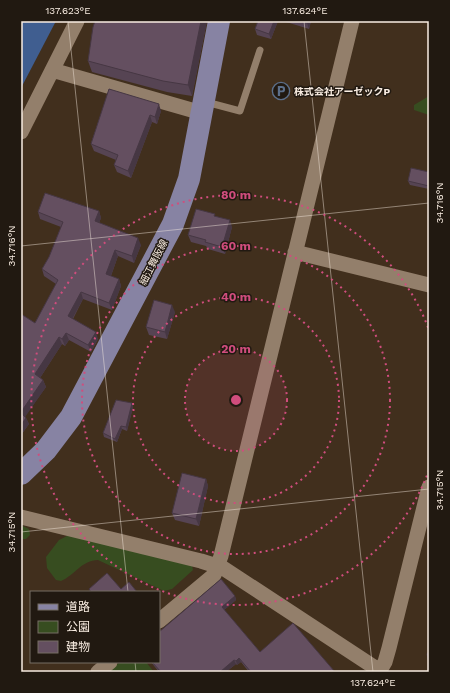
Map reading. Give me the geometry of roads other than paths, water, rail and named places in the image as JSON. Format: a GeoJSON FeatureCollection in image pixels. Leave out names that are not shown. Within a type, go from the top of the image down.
{"type":"FeatureCollection","features":[{"type":"Feature","properties":{"kind":"main road","name":"細江舞阪線"},"geometry":{"type":"LineString","coordinates":[[21,474],[46,450],[71,417],[165,240],[185,194],[219,21]]}},
{"type":"Feature","properties":{"kind":"street"},"geometry":{"type":"LineString","coordinates":[[21,132],[77,21]]}},
{"type":"Feature","properties":{"kind":"street"},"geometry":{"type":"LineString","coordinates":[[160,620],[214,575],[217,566],[352,21]]}},
{"type":"Feature","properties":{"kind":"street"},"geometry":{"type":"LineString","coordinates":[[52,70],[203,107]]}},
{"type":"Feature","properties":{"kind":"street"},"geometry":{"type":"LineString","coordinates":[[295,252],[429,285]]}},
{"type":"Feature","properties":{"kind":"street"},"geometry":{"type":"LineString","coordinates":[[21,517],[223,568],[380,671],[389,648],[429,487]]}},
{"type":"Feature","properties":{"kind":"street"},"geometry":{"type":"LineString","coordinates":[[98,672],[109,663]]}},
{"type":"Feature","properties":{"kind":"lane"},"geometry":{"type":"LineString","coordinates":[[203,107],[240,111],[260,50]]}},
{"type":"Feature","properties":{"kind":"water"},"geometry":{"type":"Polygon","coordinates":[[[21,21],[56,21],[21,88],[21,21]]]}},
{"type":"Feature","properties":{"kind":"place","name":"株式会社アーゼックP"},"geometry":{"type":"Point","coordinates":[281,91]}}]}
